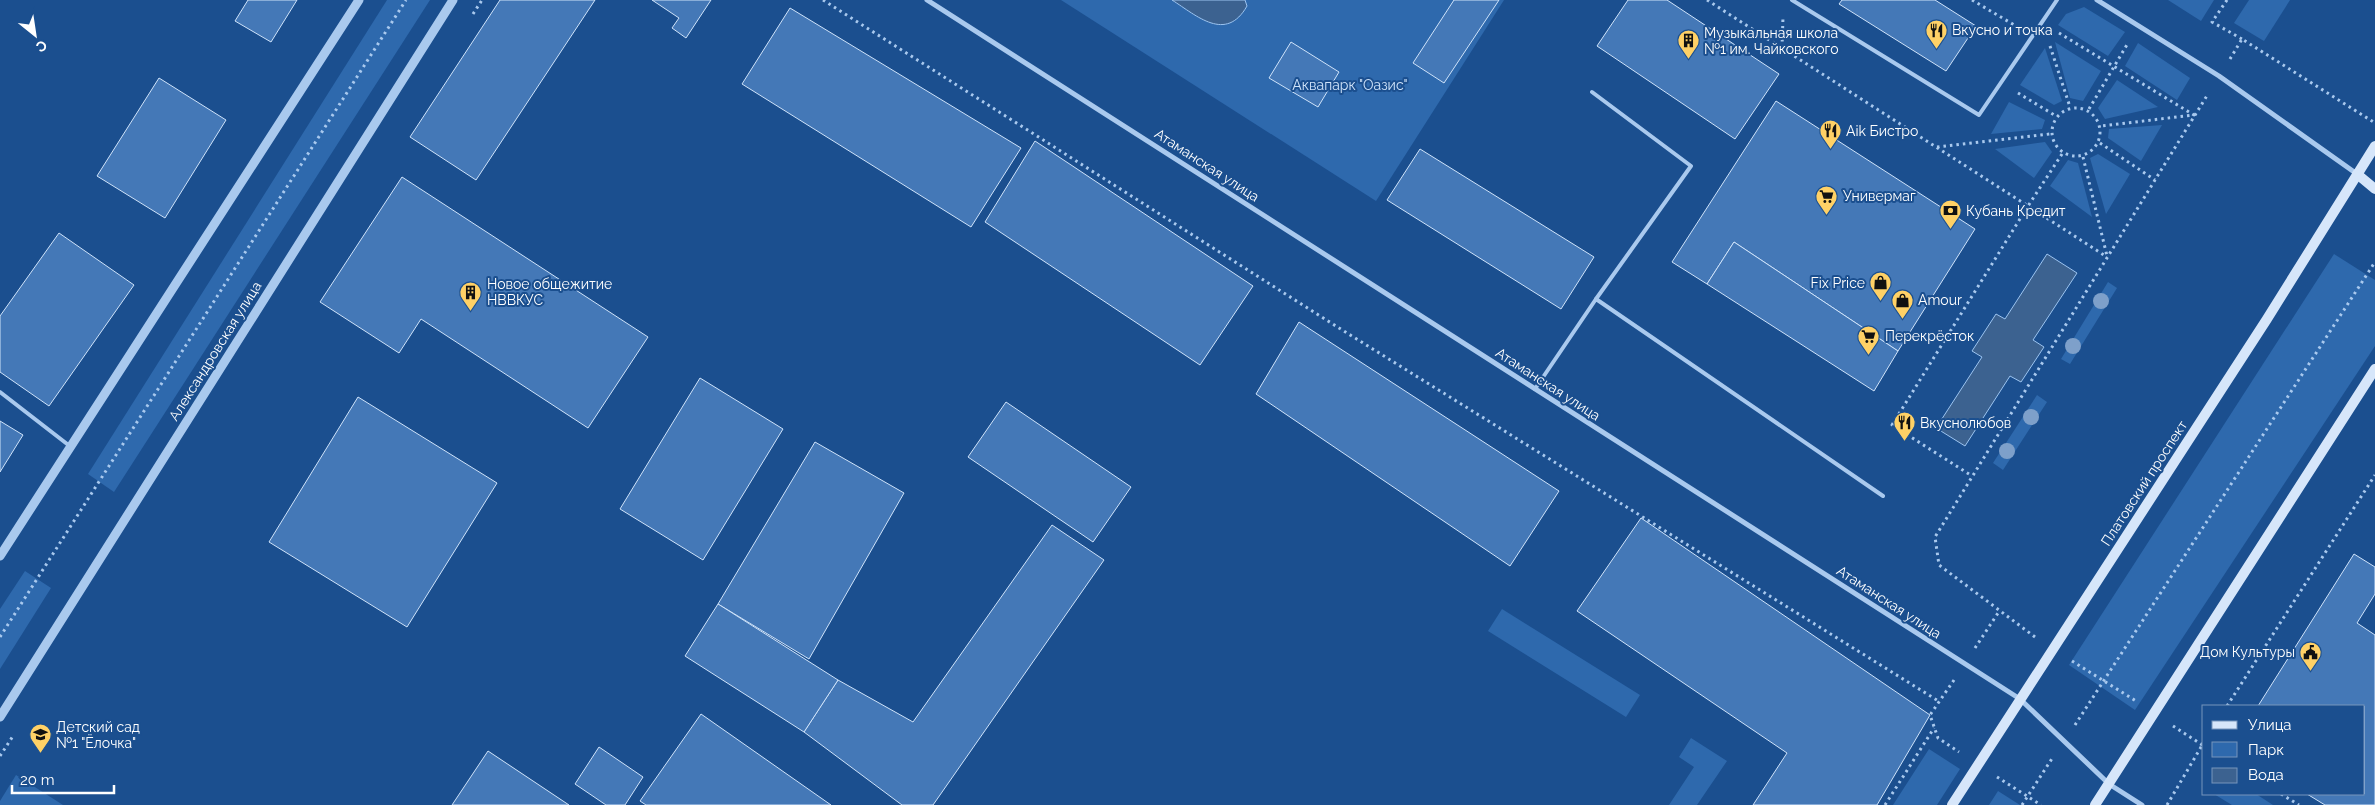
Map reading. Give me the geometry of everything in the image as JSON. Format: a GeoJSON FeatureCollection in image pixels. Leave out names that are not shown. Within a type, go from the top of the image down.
{"type":"FeatureCollection","features":[{"type":"Feature","properties":{"kind":"main road","name":"Платовский проспект"},"geometry":{"type":"LineString","coordinates":[[1952,805],[2267,319],[2375,146]]}},
{"type":"Feature","properties":{"kind":"main road"},"geometry":{"type":"LineString","coordinates":[[2357,174],[2375,190]]}},
{"type":"Feature","properties":{"kind":"main road"},"geometry":{"type":"LineString","coordinates":[[2095,805],[2375,369]]}},
{"type":"Feature","properties":{"kind":"street"},"geometry":{"type":"LineString","coordinates":[[0,556],[360,0]]}},
{"type":"Feature","properties":{"kind":"street","name":"Александровская улица"},"geometry":{"type":"LineString","coordinates":[[0,717],[453,0]]}},
{"type":"Feature","properties":{"kind":"street","name":"Атаманская улица"},"geometry":{"type":"LineString","coordinates":[[927,0],[2020,699],[2109,784],[2142,805]]}},
{"type":"Feature","properties":{"kind":"street"},"geometry":{"type":"LineString","coordinates":[[2097,0],[2219,76],[2357,174]]}},
{"type":"Feature","properties":{"kind":"lane"},"geometry":{"type":"LineString","coordinates":[[1792,0],[1979,115],[2034,37],[2057,0]]}},
{"type":"Feature","properties":{"kind":"lane"},"geometry":{"type":"LineString","coordinates":[[1535,389],[1596,299],[1691,166],[1592,92]]}},
{"type":"Feature","properties":{"kind":"lane"},"geometry":{"type":"LineString","coordinates":[[1596,299],[1883,496]]}},
{"type":"Feature","properties":{"kind":"lane"},"geometry":{"type":"LineString","coordinates":[[0,392],[70,447]]}},
{"type":"Feature","properties":{"kind":"path"},"geometry":{"type":"LineString","coordinates":[[0,636],[406,0]]}},
{"type":"Feature","properties":{"kind":"path"},"geometry":{"type":"LineString","coordinates":[[823,0],[1339,328],[1940,702]]}},
{"type":"Feature","properties":{"kind":"path"},"geometry":{"type":"LineString","coordinates":[[1707,0],[2108,257]]}},
{"type":"Feature","properties":{"kind":"path"},"geometry":{"type":"LineString","coordinates":[[1972,0],[2042,42],[2051,28],[2194,116]]}},
{"type":"Feature","properties":{"kind":"path"},"geometry":{"type":"LineString","coordinates":[[2226,0],[2212,22],[2375,123]]}},
{"type":"Feature","properties":{"kind":"path"},"geometry":{"type":"LineString","coordinates":[[1782,48],[1784,10]]}},
{"type":"Feature","properties":{"kind":"path"},"geometry":{"type":"LineString","coordinates":[[2046,35],[2070,107]]}},
{"type":"Feature","properties":{"kind":"path"},"geometry":{"type":"LineString","coordinates":[[1939,565],[1935,537],[2242,39]]}},
{"type":"Feature","properties":{"kind":"path"},"geometry":{"type":"LineString","coordinates":[[2089,109],[2129,42]]}},
{"type":"Feature","properties":{"kind":"path"},"geometry":{"type":"LineString","coordinates":[[2011,89],[2056,116]]}},
{"type":"Feature","properties":{"kind":"path"},"geometry":{"type":"LineString","coordinates":[[2070,107],[2089,109],[2101,126],[2100,143],[2083,157],[2062,154],[2050,134],[2056,116],[2070,107]]}},
{"type":"Feature","properties":{"kind":"path"},"geometry":{"type":"LineString","coordinates":[[2101,126],[2194,116]]}},
{"type":"Feature","properties":{"kind":"path"},"geometry":{"type":"LineString","coordinates":[[1936,147],[2050,134]]}},
{"type":"Feature","properties":{"kind":"path"},"geometry":{"type":"LineString","coordinates":[[2100,143],[2155,180]]}},
{"type":"Feature","properties":{"kind":"path"},"geometry":{"type":"LineString","coordinates":[[1972,476],[1892,425],[2062,154]]}},
{"type":"Feature","properties":{"kind":"path"},"geometry":{"type":"LineString","coordinates":[[2083,157],[2108,257]]}},
{"type":"Feature","properties":{"kind":"path"},"geometry":{"type":"LineString","coordinates":[[2022,805],[2375,262]]}},
{"type":"Feature","properties":{"kind":"path"},"geometry":{"type":"LineString","coordinates":[[2227,705],[2375,475]]}},
{"type":"Feature","properties":{"kind":"path"},"geometry":{"type":"LineString","coordinates":[[1885,805],[1934,728]]}},
{"type":"Feature","properties":{"kind":"path"},"geometry":{"type":"LineString","coordinates":[[2167,805],[2202,745]]}},
{"type":"Feature","properties":{"kind":"path"},"geometry":{"type":"LineString","coordinates":[[2283,795],[2299,805]]}},
{"type":"Feature","properties":{"kind":"green space"},"geometry":{"type":"Polygon","coordinates":[[[387,0],[430,0],[114,492],[88,474],[387,0]]]}},
{"type":"Feature","properties":{"kind":"green space","name":"Аквапарк \"Оазис\""},"geometry":{"type":"Polygon","coordinates":[[[1061,0],[1504,0],[1376,201],[1061,0]]]}},
{"type":"Feature","properties":{"kind":"green space"},"geometry":{"type":"Polygon","coordinates":[[[2168,0],[2214,0],[2201,21],[2168,0]]]}},
{"type":"Feature","properties":{"kind":"green space"},"geometry":{"type":"Polygon","coordinates":[[[2249,0],[2290,0],[2264,41],[2234,23],[2249,0]]]}},
{"type":"Feature","properties":{"kind":"green space"},"geometry":{"type":"Polygon","coordinates":[[[2084,7],[2125,32],[2108,56],[2058,25],[2066,14],[2084,7]]]}},
{"type":"Feature","properties":{"kind":"green space"},"geometry":{"type":"Polygon","coordinates":[[[2055,42],[2101,71],[2083,101],[2070,98],[2055,42]]]}},
{"type":"Feature","properties":{"kind":"green space"},"geometry":{"type":"Polygon","coordinates":[[[2138,43],[2190,78],[2177,100],[2125,66],[2138,43]]]}},
{"type":"Feature","properties":{"kind":"green space"},"geometry":{"type":"Polygon","coordinates":[[[2045,48],[2062,101],[2054,105],[2020,85],[2045,48]]]}},
{"type":"Feature","properties":{"kind":"green space"},"geometry":{"type":"Polygon","coordinates":[[[2117,80],[2158,107],[2105,119],[2098,108],[2117,80]]]}},
{"type":"Feature","properties":{"kind":"green space"},"geometry":{"type":"Polygon","coordinates":[[[2009,102],[2045,120],[2042,129],[1991,134],[2009,102]]]}},
{"type":"Feature","properties":{"kind":"green space"},"geometry":{"type":"Polygon","coordinates":[[[2162,125],[2141,161],[2108,138],[2109,129],[2162,125]]]}},
{"type":"Feature","properties":{"kind":"green space"},"geometry":{"type":"Polygon","coordinates":[[[2045,142],[2052,152],[2034,178],[1995,149],[2045,142]]]}},
{"type":"Feature","properties":{"kind":"green space"},"geometry":{"type":"Polygon","coordinates":[[[2098,154],[2130,174],[2106,214],[2090,158],[2098,154]]]}},
{"type":"Feature","properties":{"kind":"green space"},"geometry":{"type":"Polygon","coordinates":[[[2068,160],[2078,163],[2092,217],[2050,186],[2068,160]]]}},
{"type":"Feature","properties":{"kind":"green space"},"geometry":{"type":"Polygon","coordinates":[[[2334,254],[2375,280],[2375,346],[2135,710],[2069,665],[2334,254]]]}},
{"type":"Feature","properties":{"kind":"green space"},"geometry":{"type":"Polygon","coordinates":[[[2108,282],[2117,288],[2070,364],[2061,359],[2108,282]]]}},
{"type":"Feature","properties":{"kind":"green space"},"geometry":{"type":"Polygon","coordinates":[[[2037,395],[2047,402],[2003,470],[1993,463],[2037,395]]]}},
{"type":"Feature","properties":{"kind":"green space"},"geometry":{"type":"Polygon","coordinates":[[[25,571],[51,588],[0,669],[0,609],[25,571]]]}},
{"type":"Feature","properties":{"kind":"green space"},"geometry":{"type":"Polygon","coordinates":[[[1502,609],[1640,695],[1626,717],[1488,631],[1502,609]]]}},
{"type":"Feature","properties":{"kind":"green space"},"geometry":{"type":"Polygon","coordinates":[[[1691,738],[1727,761],[1697,805],[1669,805],[1694,767],[1679,757],[1691,738]]]}},
{"type":"Feature","properties":{"kind":"green space"},"geometry":{"type":"Polygon","coordinates":[[[1929,749],[1960,769],[1937,805],[1893,805],[1929,749]]]}},
{"type":"Feature","properties":{"kind":"green space"},"geometry":{"type":"Polygon","coordinates":[[[16,775],[63,805],[0,805],[0,801],[16,775]]]}},
{"type":"Feature","properties":{"kind":"green space"},"geometry":{"type":"Polygon","coordinates":[[[1998,791],[2020,805],[1989,805],[1998,791]]]}},
{"type":"Feature","properties":{"kind":"green space"},"geometry":{"type":"Polygon","coordinates":[[[2216,795],[2258,795],[2273,805],[2232,805],[2216,795]]]}},
{"type":"Feature","properties":{"kind":"water"},"geometry":{"type":"Polygon","coordinates":[[[1172,0],[1245,0],[1247,6],[1239,17],[1230,23],[1221,25],[1201,19],[1172,0]]]}},
{"type":"Feature","properties":{"kind":"water"},"geometry":{"type":"Polygon","coordinates":[[[2047,254],[2077,273],[2033,340],[2044,347],[2021,382],[2010,376],[1965,446],[1936,428],[1982,357],[1972,351],[1996,314],[2005,319],[2047,254]]]}},
{"type":"Feature","properties":{"kind":"building"},"geometry":{"type":"Polygon","coordinates":[[[248,0],[297,0],[271,42],[235,21],[248,0]]]}},
{"type":"Feature","properties":{"kind":"building"},"geometry":{"type":"Polygon","coordinates":[[[500,0],[595,0],[476,180],[410,137],[500,0]]]}},
{"type":"Feature","properties":{"kind":"building"},"geometry":{"type":"Polygon","coordinates":[[[652,0],[711,0],[686,38],[672,28],[679,18],[652,0]]]}},
{"type":"Feature","properties":{"kind":"building"},"geometry":{"type":"Polygon","coordinates":[[[1454,0],[1499,0],[1444,83],[1413,63],[1454,0]]]}},
{"type":"Feature","properties":{"kind":"building","name":"Музыкальная школа №1 им. Чайковского"},"geometry":{"type":"Polygon","coordinates":[[[1628,0],[1667,0],[1779,74],[1735,139],[1597,46],[1628,0]]]}},
{"type":"Feature","properties":{"kind":"building","name":"Вкусно и точка"},"geometry":{"type":"Polygon","coordinates":[[[1842,0],[1935,0],[1976,26],[1946,71],[1839,4],[1842,0]]]}},
{"type":"Feature","properties":{"kind":"building"},"geometry":{"type":"Polygon","coordinates":[[[790,8],[1021,148],[971,227],[742,84],[790,8]]]}},
{"type":"Feature","properties":{"kind":"building"},"geometry":{"type":"Polygon","coordinates":[[[1291,42],[1339,72],[1318,107],[1269,78],[1291,42]]]}},
{"type":"Feature","properties":{"kind":"building"},"geometry":{"type":"Polygon","coordinates":[[[159,78],[226,120],[165,218],[97,176],[159,78]]]}},
{"type":"Feature","properties":{"kind":"building","name":"Универмаг"},"geometry":{"type":"Polygon","coordinates":[[[1776,101],[1975,229],[1898,351],[1734,242],[1707,284],[1672,262],[1776,101]]]}},
{"type":"Feature","properties":{"kind":"building"},"geometry":{"type":"Polygon","coordinates":[[[1035,141],[1253,286],[1200,365],[985,222],[1035,141]]]}},
{"type":"Feature","properties":{"kind":"building"},"geometry":{"type":"Polygon","coordinates":[[[1420,149],[1594,257],[1561,309],[1387,200],[1420,149]]]}},
{"type":"Feature","properties":{"kind":"building","name":"Новое общежитие НВВКУС"},"geometry":{"type":"Polygon","coordinates":[[[402,177],[648,337],[588,428],[421,319],[399,353],[320,302],[402,177]]]}},
{"type":"Feature","properties":{"kind":"building"},"geometry":{"type":"Polygon","coordinates":[[[59,233],[134,285],[49,406],[0,372],[0,316],[59,233]]]}},
{"type":"Feature","properties":{"kind":"building"},"geometry":{"type":"Polygon","coordinates":[[[1734,242],[1898,351],[1874,391],[1707,284],[1734,242]]]}},
{"type":"Feature","properties":{"kind":"building"},"geometry":{"type":"Polygon","coordinates":[[[1299,322],[1559,491],[1510,566],[1256,394],[1299,322]]]}},
{"type":"Feature","properties":{"kind":"building"},"geometry":{"type":"Polygon","coordinates":[[[700,378],[783,429],[703,560],[620,509],[700,378]]]}},
{"type":"Feature","properties":{"kind":"building"},"geometry":{"type":"Polygon","coordinates":[[[358,397],[497,483],[407,627],[269,542],[358,397]]]}},
{"type":"Feature","properties":{"kind":"building"},"geometry":{"type":"Polygon","coordinates":[[[1006,402],[1131,487],[1093,542],[968,457],[1006,402]]]}},
{"type":"Feature","properties":{"kind":"building"},"geometry":{"type":"Polygon","coordinates":[[[0,421],[23,435],[0,472],[0,421]]]}},
{"type":"Feature","properties":{"kind":"building"},"geometry":{"type":"Polygon","coordinates":[[[815,442],[904,493],[809,659],[718,604],[815,442]]]}},
{"type":"Feature","properties":{"kind":"building"},"geometry":{"type":"Polygon","coordinates":[[[1641,518],[1930,715],[1877,805],[1753,805],[1787,753],[1577,611],[1641,518]]]}},
{"type":"Feature","properties":{"kind":"building"},"geometry":{"type":"Polygon","coordinates":[[[1052,525],[1104,560],[933,805],[902,805],[804,732],[838,680],[913,722],[1052,525]]]}},
{"type":"Feature","properties":{"kind":"building"},"geometry":{"type":"Polygon","coordinates":[[[2354,554],[2375,567],[2375,594],[2357,623],[2375,635],[2375,805],[2325,805],[2309,795],[2365,795],[2365,705],[2259,705],[2354,554]]]}},
{"type":"Feature","properties":{"kind":"building"},"geometry":{"type":"Polygon","coordinates":[[[718,604],[838,680],[804,732],[685,656],[718,604]]]}},
{"type":"Feature","properties":{"kind":"building"},"geometry":{"type":"Polygon","coordinates":[[[701,714],[831,805],[646,805],[640,801],[701,714]]]}},
{"type":"Feature","properties":{"kind":"building"},"geometry":{"type":"Polygon","coordinates":[[[599,747],[643,777],[625,805],[606,805],[575,784],[599,747]]]}},
{"type":"Feature","properties":{"kind":"building"},"geometry":{"type":"Polygon","coordinates":[[[488,751],[569,805],[452,805],[488,751]]]}},
{"type":"Feature","properties":{"kind":"place","name":"Вкусно и точка"},"geometry":{"type":"Point","coordinates":[1936,49]}},
{"type":"Feature","properties":{"kind":"place","name":"Музыкальная школа №1 им. Чайковского"},"geometry":{"type":"Point","coordinates":[1688,60]}},
{"type":"Feature","properties":{"kind":"place","name":"Aik Бистро"},"geometry":{"type":"Point","coordinates":[1830,150]}},
{"type":"Feature","properties":{"kind":"place","name":"Универмаг"},"geometry":{"type":"Point","coordinates":[1827,215]}},
{"type":"Feature","properties":{"kind":"place","name":"Кубань Кредит"},"geometry":{"type":"Point","coordinates":[1950,230]}},
{"type":"Feature","properties":{"kind":"place","name":"Fix Price"},"geometry":{"type":"Point","coordinates":[1881,302]}},
{"type":"Feature","properties":{"kind":"place","name":"Новое общежитие НВВКУС"},"geometry":{"type":"Point","coordinates":[471,311]}},
{"type":"Feature","properties":{"kind":"place","name":"Amour"},"geometry":{"type":"Point","coordinates":[1902,319]}},
{"type":"Feature","properties":{"kind":"place","name":"Перекрёсток"},"geometry":{"type":"Point","coordinates":[1869,355]}},
{"type":"Feature","properties":{"kind":"place","name":"Вкуснолюбов"},"geometry":{"type":"Point","coordinates":[1904,442]}},
{"type":"Feature","properties":{"kind":"place","name":"Дом Культуры"},"geometry":{"type":"Point","coordinates":[2311,671]}},
{"type":"Feature","properties":{"kind":"place","name":"Детский сад №1 \"Ёлочка\""},"geometry":{"type":"Point","coordinates":[40,754]}}]}
